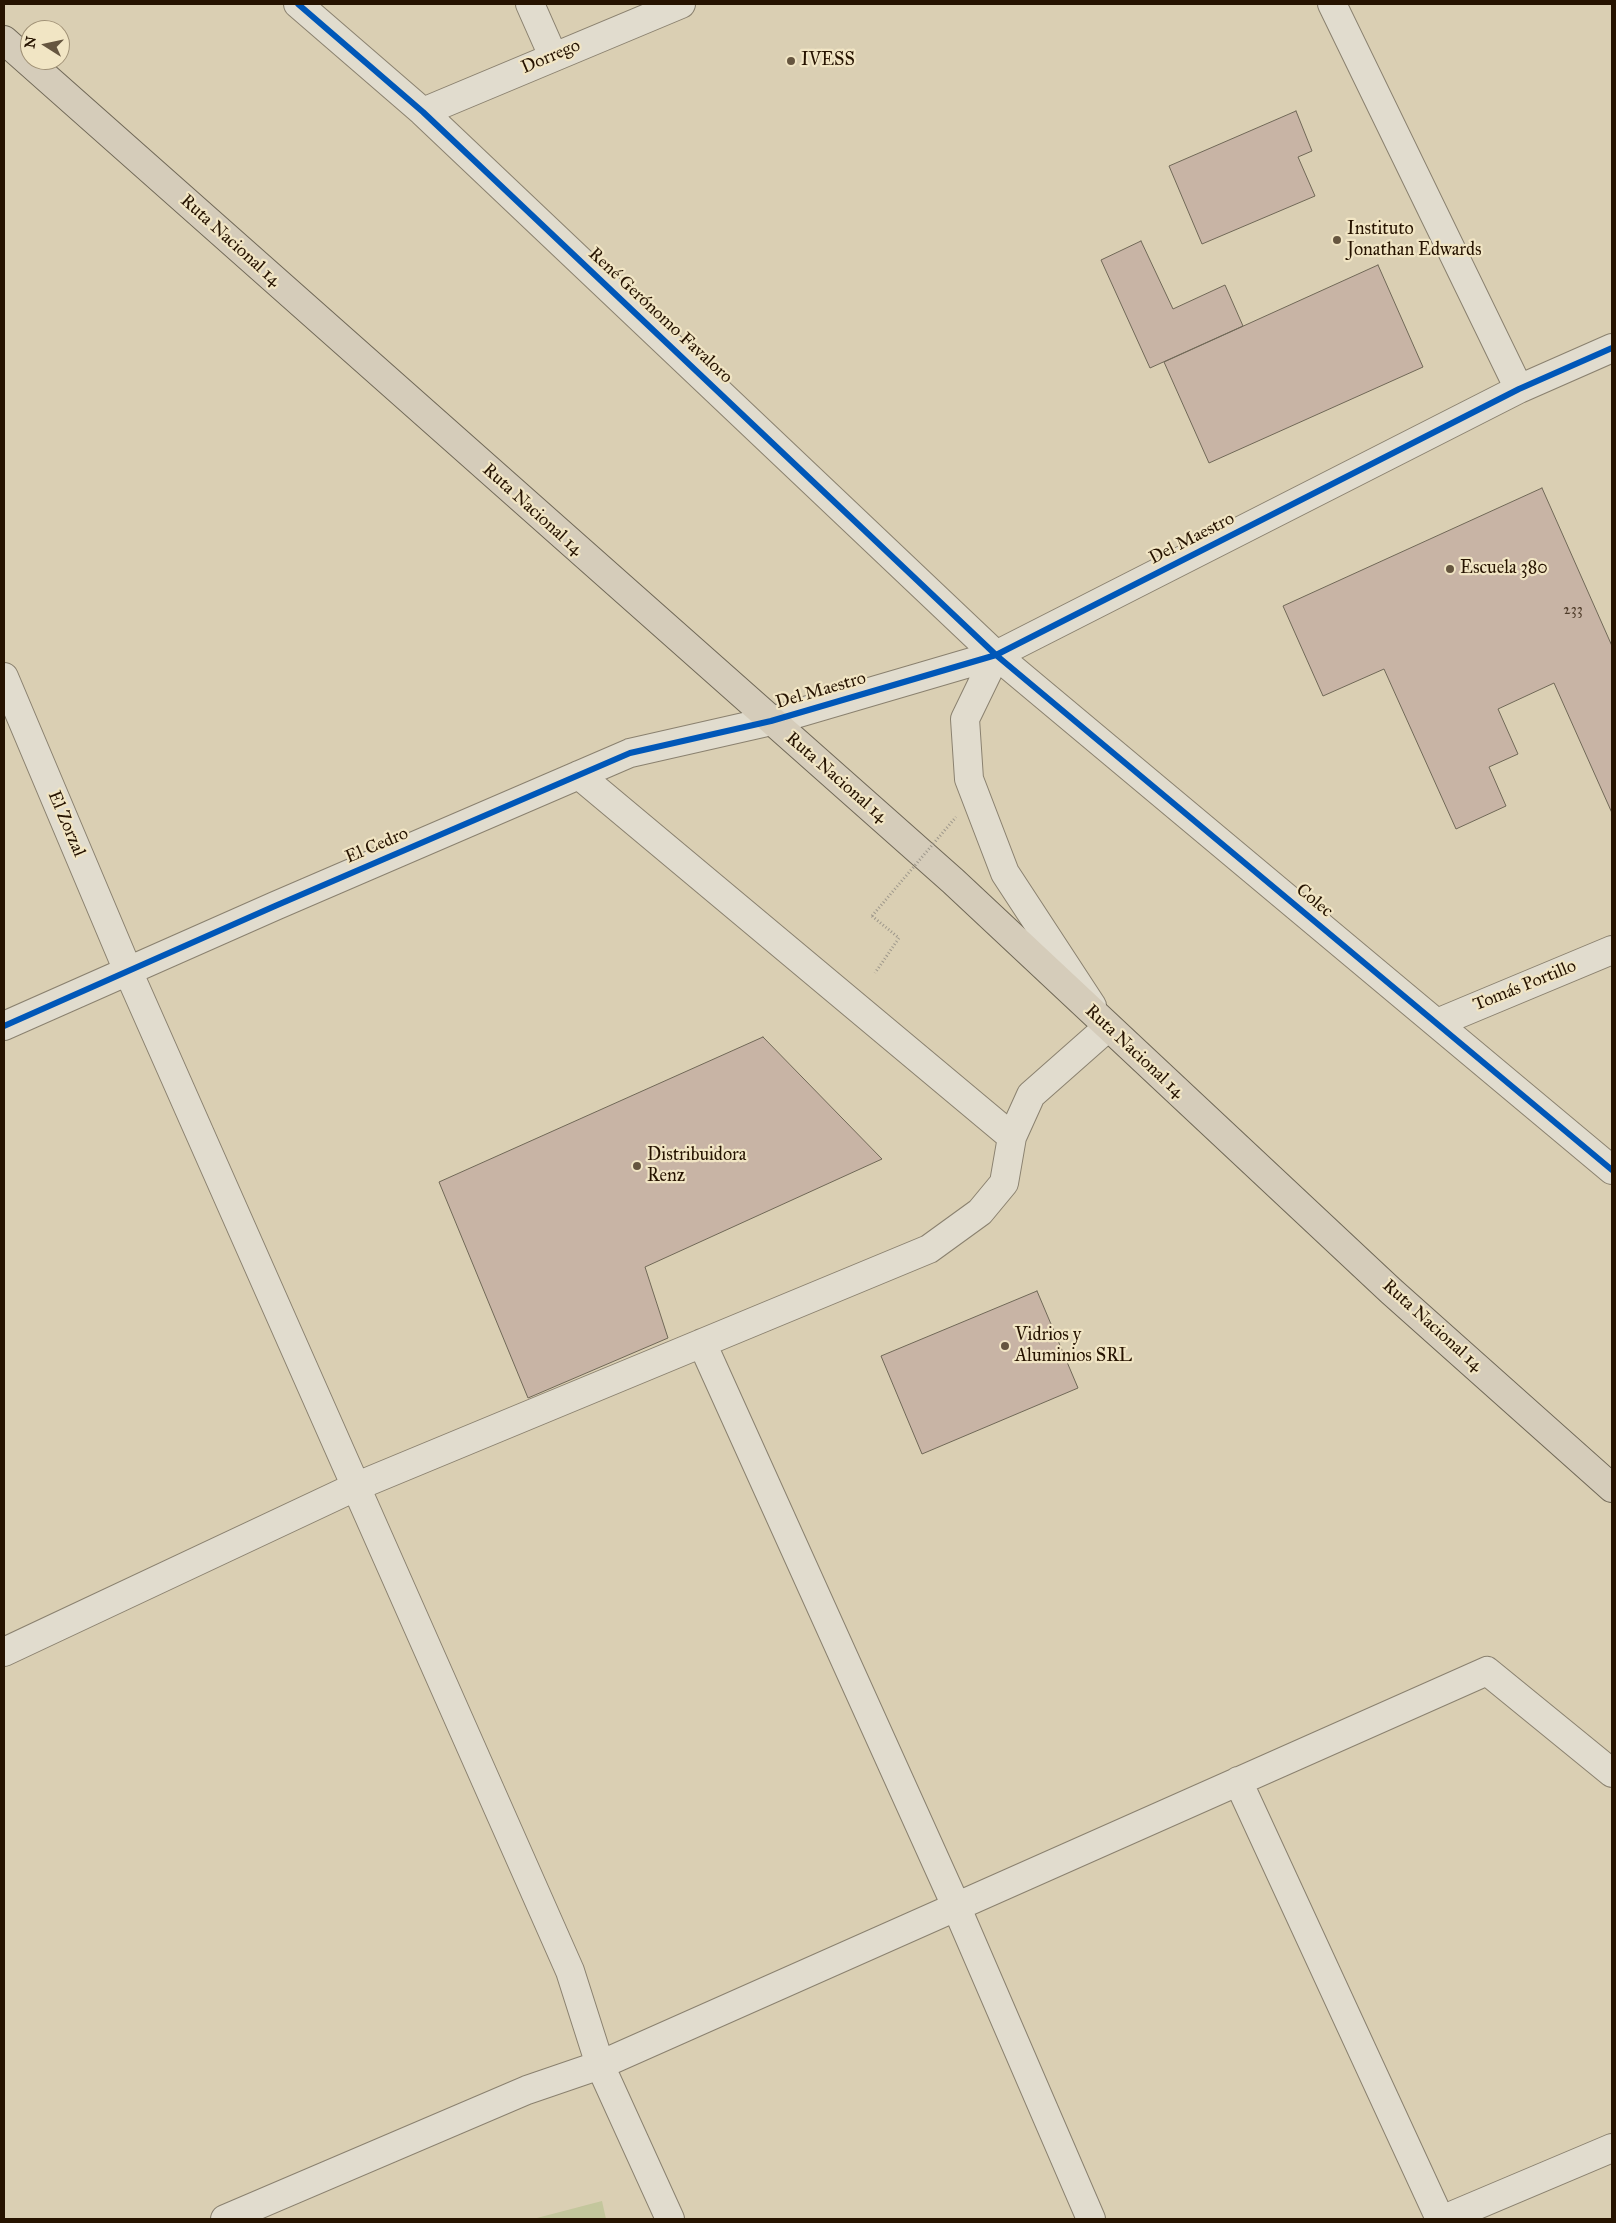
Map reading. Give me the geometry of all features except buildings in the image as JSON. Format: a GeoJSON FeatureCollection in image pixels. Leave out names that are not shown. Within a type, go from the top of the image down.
{"type":"FeatureCollection","features":[{"type":"Feature","properties":{"kind":"highway","name":"Ruta Nacional 14"},"geometry":{"type":"LineString","coordinates":[[4,40],[953,881],[1105,1025],[1391,1290],[1612,1488]]}},
{"type":"Feature","properties":{"kind":"street","name":"René Gerónomo Favaloro"},"geometry":{"type":"LineString","coordinates":[[298,4],[423,112],[996,655]]}},
{"type":"Feature","properties":{"kind":"street"},"geometry":{"type":"LineString","coordinates":[[530,4],[553,56]]}},
{"type":"Feature","properties":{"kind":"street","name":"Dorrego"},"geometry":{"type":"LineString","coordinates":[[423,112],[681,4]]}},
{"type":"Feature","properties":{"kind":"street"},"geometry":{"type":"LineString","coordinates":[[1332,4],[1519,389]]}},
{"type":"Feature","properties":{"kind":"street","name":"Del Maestro"},"geometry":{"type":"LineString","coordinates":[[771,721],[996,655],[1519,389],[1612,348]]}},
{"type":"Feature","properties":{"kind":"street"},"geometry":{"type":"LineString","coordinates":[[4,1652],[355,1487],[929,1249],[980,1212],[1004,1183],[1012,1137],[1031,1095],[1105,1025],[1005,873],[969,779],[965,718],[996,655]]}},
{"type":"Feature","properties":{"kind":"street","name":"Colec"},"geometry":{"type":"LineString","coordinates":[[996,655],[1612,1170]]}},
{"type":"Feature","properties":{"kind":"street","name":"El Zorzal"},"geometry":{"type":"LineString","coordinates":[[4,677],[128,971],[570,1971],[600,2065],[670,2219]]}},
{"type":"Feature","properties":{"kind":"street","name":"El Cedro"},"geometry":{"type":"LineString","coordinates":[[4,1026],[275,906],[630,753],[771,721]]}},
{"type":"Feature","properties":{"kind":"street"},"geometry":{"type":"LineString","coordinates":[[579,776],[1012,1137]]}},
{"type":"Feature","properties":{"kind":"street","name":"Tomás Portillo"},"geometry":{"type":"LineString","coordinates":[[1437,1023],[1612,950]]}},
{"type":"Feature","properties":{"kind":"street"},"geometry":{"type":"LineString","coordinates":[[702,1343],[956,1906],[1091,2219]]}},
{"type":"Feature","properties":{"kind":"street"},"geometry":{"type":"LineString","coordinates":[[225,2219],[527,2090],[600,2065],[1487,1671],[1612,1773]]}},
{"type":"Feature","properties":{"kind":"street"},"geometry":{"type":"LineString","coordinates":[[1238,1781],[1440,2219]]}},
{"type":"Feature","properties":{"kind":"street"},"geometry":{"type":"LineString","coordinates":[[1444,2219],[1612,2148]]}},
{"type":"Feature","properties":{"kind":"path"},"geometry":{"type":"LineString","coordinates":[[899,938],[872,916],[956,817]]}},
{"type":"Feature","properties":{"kind":"green space"},"geometry":{"type":"Polygon","coordinates":[[[602,2201],[606,2219],[533,2219],[602,2201]]]}},
{"type":"Feature","properties":{"kind":"cycle path"},"geometry":{"type":"LineString","coordinates":[[298,4],[423,112],[996,655],[1612,1170]]}},
{"type":"Feature","properties":{"kind":"cycle path"},"geometry":{"type":"LineString","coordinates":[[4,1026],[275,906],[630,753],[771,721],[996,655],[1519,389],[1612,348]]}},
{"type":"Feature","properties":{"kind":"place","name":"IVESS"},"geometry":{"type":"Point","coordinates":[791,61]}},
{"type":"Feature","properties":{"kind":"place","name":"Instituto Jonathan Edwards"},"geometry":{"type":"Point","coordinates":[1337,240]}},
{"type":"Feature","properties":{"kind":"place","name":"Escuela 380"},"geometry":{"type":"Point","coordinates":[1450,569]}},
{"type":"Feature","properties":{"kind":"place","name":"Distribuidora Renz"},"geometry":{"type":"Point","coordinates":[637,1166]}},
{"type":"Feature","properties":{"kind":"place","name":"Vidrios y Aluminios SRL"},"geometry":{"type":"Point","coordinates":[1005,1346]}}]}
